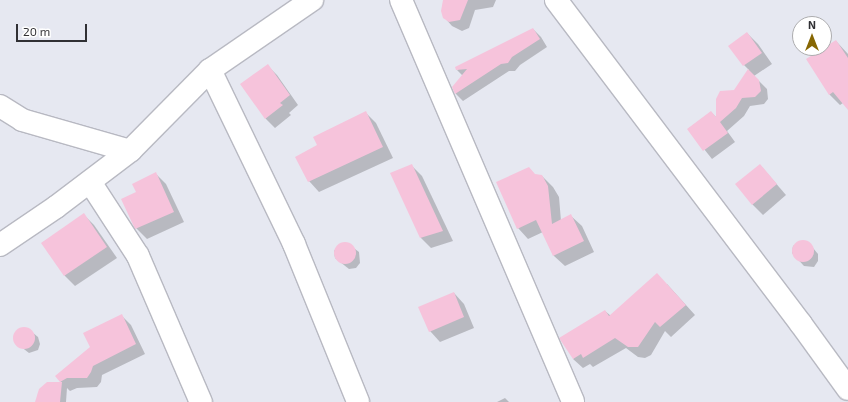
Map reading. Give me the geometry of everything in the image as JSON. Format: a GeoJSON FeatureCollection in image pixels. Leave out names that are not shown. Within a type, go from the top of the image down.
{"type":"FeatureCollection","features":[{"type":"Feature","properties":{"kind":"street"},"geometry":{"type":"LineString","coordinates":[[0,245],[90,182],[130,151],[210,70],[312,0]]}},
{"type":"Feature","properties":{"kind":"street"},"geometry":{"type":"LineString","coordinates":[[401,0],[574,402]]}},
{"type":"Feature","properties":{"kind":"street"},"geometry":{"type":"LineString","coordinates":[[556,0],[802,324],[848,389]]}},
{"type":"Feature","properties":{"kind":"street"},"geometry":{"type":"LineString","coordinates":[[210,70],[294,244],[358,402]]}},
{"type":"Feature","properties":{"kind":"street"},"geometry":{"type":"LineString","coordinates":[[0,106],[22,120],[130,151]]}},
{"type":"Feature","properties":{"kind":"street"},"geometry":{"type":"LineString","coordinates":[[90,182],[138,256],[201,402]]}},
{"type":"Feature","properties":{"kind":"building"},"geometry":{"type":"Polygon","coordinates":[[[443,0],[468,0],[460,20],[449,22],[443,18],[441,11],[443,0]]]}},
{"type":"Feature","properties":{"kind":"building"},"geometry":{"type":"Polygon","coordinates":[[[533,28],[540,39],[512,57],[508,63],[501,64],[455,94],[452,87],[467,69],[456,70],[455,67],[533,28]]]}},
{"type":"Feature","properties":{"kind":"building"},"geometry":{"type":"Polygon","coordinates":[[[747,32],[762,53],[743,66],[728,46],[747,32]]]}},
{"type":"Feature","properties":{"kind":"building"},"geometry":{"type":"Polygon","coordinates":[[[836,40],[848,58],[848,110],[833,92],[829,95],[806,59],[811,56],[832,56],[832,43],[836,40]]]}},
{"type":"Feature","properties":{"kind":"building"},"geometry":{"type":"Polygon","coordinates":[[[268,64],[290,95],[280,103],[283,105],[265,119],[240,84],[268,64]]]}},
{"type":"Feature","properties":{"kind":"building"},"geometry":{"type":"Polygon","coordinates":[[[748,69],[759,80],[761,91],[755,97],[742,98],[736,108],[720,122],[728,133],[703,151],[687,129],[711,111],[716,117],[716,99],[720,91],[734,90],[748,69]]]}},
{"type":"Feature","properties":{"kind":"building"},"geometry":{"type":"Polygon","coordinates":[[[366,111],[383,147],[308,182],[295,157],[317,145],[313,137],[366,111]]]}},
{"type":"Feature","properties":{"kind":"building"},"geometry":{"type":"Polygon","coordinates":[[[412,164],[443,231],[420,238],[390,173],[412,164]]]}},
{"type":"Feature","properties":{"kind":"building"},"geometry":{"type":"Polygon","coordinates":[[[760,164],[777,184],[752,205],[735,184],[760,164]]]}},
{"type":"Feature","properties":{"kind":"building"},"geometry":{"type":"Polygon","coordinates":[[[529,167],[535,174],[542,175],[548,186],[552,224],[571,214],[584,241],[553,256],[536,220],[517,229],[496,182],[529,167]]]}},
{"type":"Feature","properties":{"kind":"building"},"geometry":{"type":"Polygon","coordinates":[[[156,172],[174,212],[135,229],[121,199],[136,192],[132,184],[156,172]]]}},
{"type":"Feature","properties":{"kind":"building"},"geometry":{"type":"Polygon","coordinates":[[[84,213],[107,247],[64,276],[41,243],[84,213]]]}},
{"type":"Feature","properties":{"kind":"building"},"geometry":{"type":"Polygon","coordinates":[[[803,240],[811,243],[814,251],[811,259],[803,262],[795,259],[792,251],[795,243],[803,240]]]}},
{"type":"Feature","properties":{"kind":"building"},"geometry":{"type":"Polygon","coordinates":[[[345,242],[353,245],[356,253],[353,261],[345,264],[337,261],[334,253],[337,245],[345,242]]]}},
{"type":"Feature","properties":{"kind":"building"},"geometry":{"type":"Polygon","coordinates":[[[657,273],[686,305],[660,327],[655,322],[638,347],[628,347],[615,338],[583,358],[581,354],[573,359],[559,338],[605,310],[609,316],[657,273]]]}},
{"type":"Feature","properties":{"kind":"building"},"geometry":{"type":"Polygon","coordinates":[[[454,292],[464,317],[429,332],[418,307],[454,292]]]}},
{"type":"Feature","properties":{"kind":"building"},"geometry":{"type":"Polygon","coordinates":[[[122,314],[136,344],[93,366],[87,378],[67,378],[60,382],[55,376],[90,347],[83,333],[122,314]]]}},
{"type":"Feature","properties":{"kind":"building"},"geometry":{"type":"Polygon","coordinates":[[[24,327],[32,330],[35,338],[32,346],[24,349],[16,346],[13,338],[16,330],[24,327]]]}},
{"type":"Feature","properties":{"kind":"building"},"geometry":{"type":"Polygon","coordinates":[[[47,382],[62,382],[60,402],[35,402],[39,389],[47,382]]]}}]}
